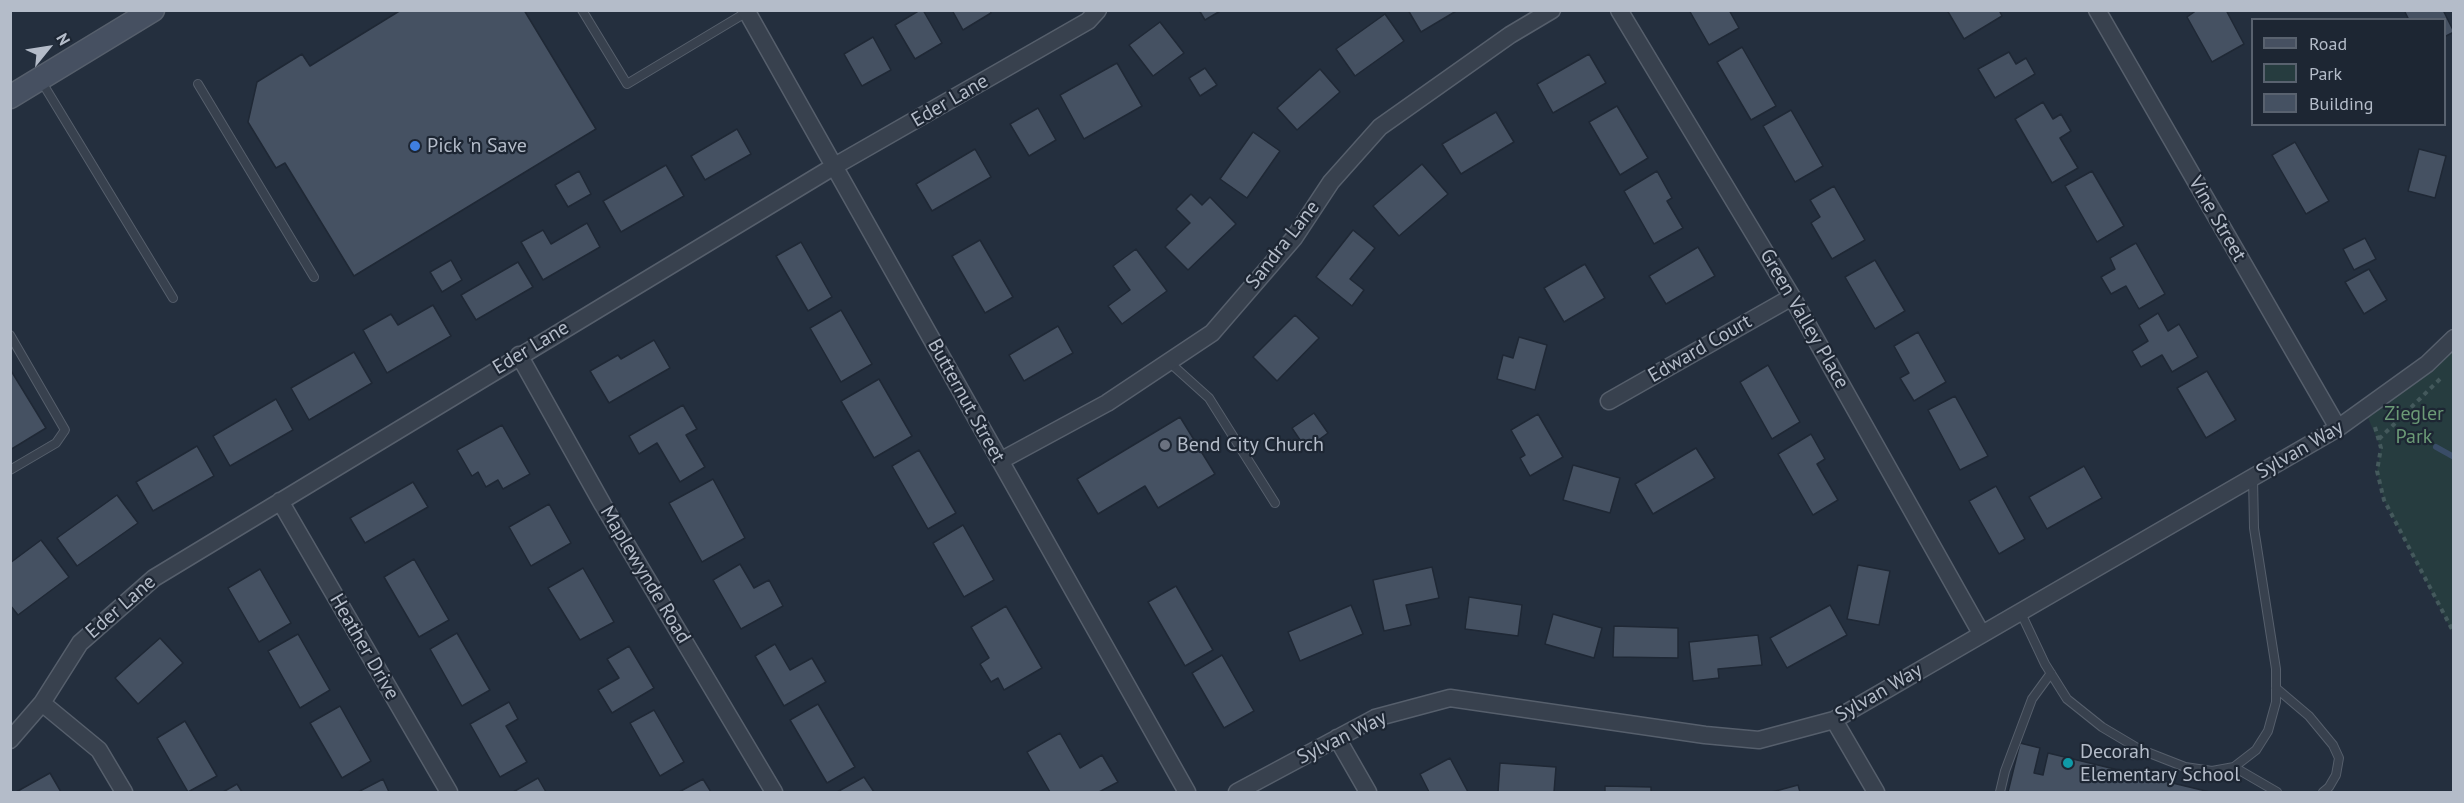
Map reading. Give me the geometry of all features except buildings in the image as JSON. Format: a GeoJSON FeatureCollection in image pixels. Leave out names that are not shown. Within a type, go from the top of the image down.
{"type":"FeatureCollection","features":[{"type":"Feature","properties":{"kind":"main road"},"geometry":{"type":"LineString","coordinates":[[10,97],[153,10]]}},
{"type":"Feature","properties":{"kind":"street","name":"Eder Lane"},"geometry":{"type":"LineString","coordinates":[[10,740],[42,703],[80,643],[154,578],[833,167],[1088,21],[1098,10]]}},
{"type":"Feature","properties":{"kind":"street","name":"Sandra Lane"},"geometry":{"type":"LineString","coordinates":[[1000,461],[1107,402],[1212,333],[1294,238],[1331,182],[1380,127],[1510,35],[1552,10]]}},
{"type":"Feature","properties":{"kind":"street","name":"Green Valley Place"},"geometry":{"type":"LineString","coordinates":[[1619,10],[1792,297],[1981,633]]}},
{"type":"Feature","properties":{"kind":"street","name":"Vine Street"},"geometry":{"type":"LineString","coordinates":[[2097,10],[2338,428]]}},
{"type":"Feature","properties":{"kind":"street","name":"Butternut Street"},"geometry":{"type":"LineString","coordinates":[[746,11],[1187,792]]}},
{"type":"Feature","properties":{"kind":"street","name":"Edward Court"},"geometry":{"type":"LineString","coordinates":[[1609,401],[1792,297]]}},
{"type":"Feature","properties":{"kind":"street","name":"Sylvan Way"},"geometry":{"type":"LineString","coordinates":[[1237,792],[1375,718],[1450,698],[1705,735],[1759,740],[1834,720],[2338,428],[2427,364],[2454,338]]}},
{"type":"Feature","properties":{"kind":"street","name":"Maplewynde Road"},"geometry":{"type":"LineString","coordinates":[[519,355],[609,516],[774,792]]}},
{"type":"Feature","properties":{"kind":"street","name":"Heather Drive"},"geometry":{"type":"LineString","coordinates":[[280,501],[449,792]]}},
{"type":"Feature","properties":{"kind":"street"},"geometry":{"type":"LineString","coordinates":[[42,703],[99,750],[124,792]]}},
{"type":"Feature","properties":{"kind":"street"},"geometry":{"type":"LineString","coordinates":[[1834,720],[1876,792]]}},
{"type":"Feature","properties":{"kind":"street"},"geometry":{"type":"LineString","coordinates":[[1337,738],[1368,792]]}},
{"type":"Feature","properties":{"kind":"lane"},"geometry":{"type":"LineString","coordinates":[[582,10],[627,84],[746,11]]}},
{"type":"Feature","properties":{"kind":"lane"},"geometry":{"type":"LineString","coordinates":[[40,79],[173,298]]}},
{"type":"Feature","properties":{"kind":"lane"},"geometry":{"type":"LineString","coordinates":[[198,84],[314,277]]}},
{"type":"Feature","properties":{"kind":"lane"},"geometry":{"type":"LineString","coordinates":[[10,335],[65,430],[56,443],[10,470]]}},
{"type":"Feature","properties":{"kind":"lane"},"geometry":{"type":"LineString","coordinates":[[1169,362],[1209,398],[1275,503]]}},
{"type":"Feature","properties":{"kind":"lane"},"geometry":{"type":"LineString","coordinates":[[2020,611],[2050,673],[2067,699],[2102,727],[2139,749],[2184,766],[2212,771],[2234,767],[2256,750],[2268,731],[2276,702],[2276,669],[2254,528],[2253,477]]}},
{"type":"Feature","properties":{"kind":"lane"},"geometry":{"type":"LineString","coordinates":[[2000,792],[2004,771],[2029,708],[2050,673]]}},
{"type":"Feature","properties":{"kind":"lane"},"geometry":{"type":"LineString","coordinates":[[2276,688],[2309,716],[2334,745],[2339,758],[2336,775],[2329,787],[2322,792]]}},
{"type":"Feature","properties":{"kind":"lane"},"geometry":{"type":"LineString","coordinates":[[2234,767],[2277,792]]}},
{"type":"Feature","properties":{"kind":"path"},"geometry":{"type":"LineString","coordinates":[[2379,439],[2445,374]]}},
{"type":"Feature","properties":{"kind":"path"},"geometry":{"type":"LineString","coordinates":[[2375,427],[2381,448],[2377,471],[2384,500],[2454,633]]}},
{"type":"Feature","properties":{"kind":"green space","name":"Ziegler Park"},"geometry":{"type":"Polygon","coordinates":[[[2453,338],[2453,633],[2384,500],[2377,471],[2381,448],[2365,411],[2453,338]]]}},
{"type":"Feature","properties":{"kind":"waterway"},"geometry":{"type":"LineString","coordinates":[[2436,447],[2454,457]]}},
{"type":"Feature","properties":{"kind":"place","name":"Pick 'n Save"},"geometry":{"type":"Point","coordinates":[415,146]}},
{"type":"Feature","properties":{"kind":"place","name":"Bend City Church"},"geometry":{"type":"Point","coordinates":[1165,445]}},
{"type":"Feature","properties":{"kind":"place","name":"Decorah Elementary School"},"geometry":{"type":"Point","coordinates":[2068,763]}}]}
